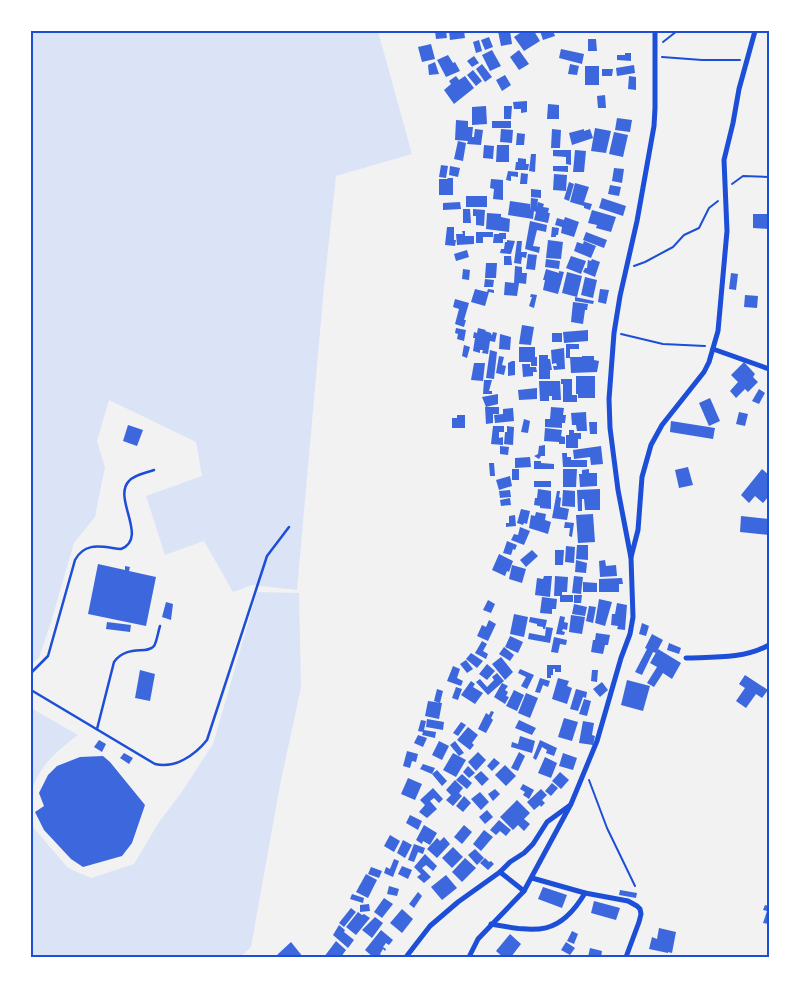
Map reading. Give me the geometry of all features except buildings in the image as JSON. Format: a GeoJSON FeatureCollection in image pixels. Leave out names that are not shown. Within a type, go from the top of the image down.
{"type":"FeatureCollection","features":[{"type":"Feature","properties":{"kind":"street"},"geometry":{"type":"LineString","coordinates":[[470,957],[478,939],[490,924],[524,891],[571,804],[597,741],[621,658],[630,634],[633,617],[631,558],[618,490],[610,428],[609,399],[614,332],[643,193],[654,126],[656,31]]}},
{"type":"Feature","properties":{"kind":"street"},"geometry":{"type":"LineString","coordinates":[[631,558],[638,530],[642,477],[650,445],[662,425],[704,372],[718,331],[727,231],[724,160],[733,123],[738,89],[755,31]]}},
{"type":"Feature","properties":{"kind":"street"},"geometry":{"type":"LineString","coordinates":[[714,347],[769,369]]}},
{"type":"Feature","properties":{"kind":"street"},"geometry":{"type":"LineString","coordinates":[[686,658],[731,657],[758,651],[769,645]]}},
{"type":"Feature","properties":{"kind":"street"},"geometry":{"type":"LineString","coordinates":[[406,957],[430,926],[533,844],[547,822],[571,804]]}},
{"type":"Feature","properties":{"kind":"street"},"geometry":{"type":"LineString","coordinates":[[500,872],[524,891]]}},
{"type":"Feature","properties":{"kind":"street"},"geometry":{"type":"LineString","coordinates":[[532,878],[585,893],[634,903],[640,909],[639,922],[626,957]]}},
{"type":"Feature","properties":{"kind":"street"},"geometry":{"type":"LineString","coordinates":[[490,924],[519,929],[538,930],[549,928],[569,916],[585,893]]}},
{"type":"Feature","properties":{"kind":"lane"},"geometry":{"type":"LineString","coordinates":[[31,673],[48,656],[75,560],[79,552],[85,548],[122,549],[126,547],[132,538],[123,494],[125,485],[130,479],[154,470]]}},
{"type":"Feature","properties":{"kind":"lane"},"geometry":{"type":"LineString","coordinates":[[31,690],[155,764],[165,766],[184,760],[200,749],[207,740],[267,556],[289,527]]}},
{"type":"Feature","properties":{"kind":"lane"},"geometry":{"type":"LineString","coordinates":[[96,729],[114,662],[119,654],[150,648],[154,645],[160,626]]}},
{"type":"Feature","properties":{"kind":"path"},"geometry":{"type":"LineString","coordinates":[[656,47],[677,31]]}},
{"type":"Feature","properties":{"kind":"path"},"geometry":{"type":"LineString","coordinates":[[656,54],[662,57],[677,59],[747,60]]}},
{"type":"Feature","properties":{"kind":"path"},"geometry":{"type":"LineString","coordinates":[[627,268],[653,258],[673,246],[684,235],[699,228],[709,208],[736,180],[743,176],[769,177]]}},
{"type":"Feature","properties":{"kind":"path"},"geometry":{"type":"LineString","coordinates":[[614,332],[662,344],[714,347]]}},
{"type":"Feature","properties":{"kind":"path"},"geometry":{"type":"LineString","coordinates":[[586,771],[608,828],[635,886]]}},
{"type":"Feature","properties":{"kind":"shaded area"},"geometry":{"type":"Polygon","coordinates":[[[31,31],[378,31],[412,154],[336,176],[324,287],[297,590],[252,585],[233,592],[204,541],[165,555],[146,496],[202,476],[196,442],[109,400],[97,441],[105,467],[95,517],[74,543],[39,658],[31,664],[31,31]]]}},
{"type":"Feature","properties":{"kind":"shaded area"},"geometry":{"type":"Polygon","coordinates":[[[257,592],[299,593],[301,688],[280,785],[251,947],[240,957],[31,957],[31,814],[32,826],[68,868],[91,878],[134,864],[159,822],[181,793],[213,744],[257,592]]]}},
{"type":"Feature","properties":{"kind":"shaded area"},"geometry":{"type":"Polygon","coordinates":[[[31,708],[78,735],[49,760],[38,776],[31,795],[31,708]]]}}]}
